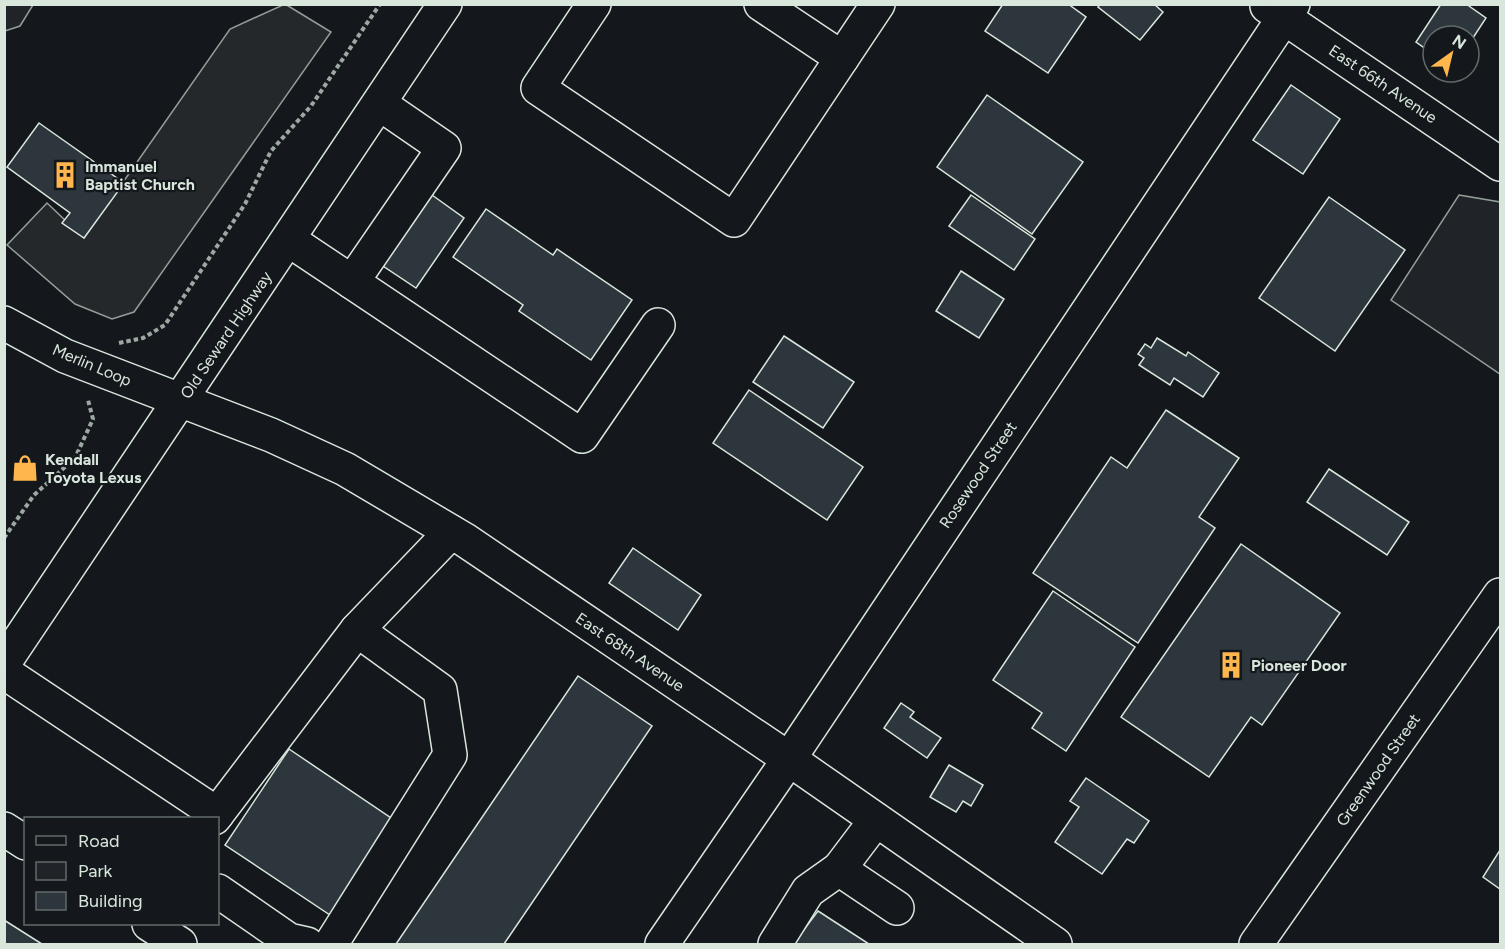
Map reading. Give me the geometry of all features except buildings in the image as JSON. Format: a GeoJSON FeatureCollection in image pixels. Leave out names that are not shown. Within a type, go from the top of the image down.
{"type":"FeatureCollection","features":[{"type":"Feature","properties":{"kind":"street","name":"Old Seward Highway"},"geometry":{"type":"LineString","coordinates":[[4,663],[181,402],[445,4]]}},
{"type":"Feature","properties":{"kind":"street"},"geometry":{"type":"LineString","coordinates":[[594,4],[538,88],[734,220],[878,4]]}},
{"type":"Feature","properties":{"kind":"street"},"geometry":{"type":"LineString","coordinates":[[762,4],[842,58]]}},
{"type":"Feature","properties":{"kind":"street","name":"East 66th Avenue"},"geometry":{"type":"LineString","coordinates":[[1281,9],[1500,164]]}},
{"type":"Feature","properties":{"kind":"street","name":"Rosewood Street"},"geometry":{"type":"LineString","coordinates":[[662,945],[789,759],[1281,9]]}},
{"type":"Feature","properties":{"kind":"street"},"geometry":{"type":"LineString","coordinates":[[352,282],[444,148],[380,104]]}},
{"type":"Feature","properties":{"kind":"street"},"geometry":{"type":"LineString","coordinates":[[289,240],[582,436],[658,325]]}},
{"type":"Feature","properties":{"kind":"street","name":"Merlin Loop"},"geometry":{"type":"LineString","coordinates":[[4,323],[65,356],[181,402]]}},
{"type":"Feature","properties":{"kind":"street","name":"East 68th Avenue"},"geometry":{"type":"LineString","coordinates":[[181,402],[271,435],[345,469],[451,532],[789,759],[1055,945]]}},
{"type":"Feature","properties":{"kind":"street"},"geometry":{"type":"LineString","coordinates":[[4,672],[215,816],[357,630],[451,532]]}},
{"type":"Feature","properties":{"kind":"street","name":"Greenwood Street"},"geometry":{"type":"LineString","coordinates":[[1256,945],[1500,595]]}},
{"type":"Feature","properties":{"kind":"street"},"geometry":{"type":"LineString","coordinates":[[331,945],[450,755],[440,690],[357,630]]}},
{"type":"Feature","properties":{"kind":"street"},"geometry":{"type":"LineString","coordinates":[[775,945],[808,891],[839,869],[876,820]]}},
{"type":"Feature","properties":{"kind":"street"},"geometry":{"type":"LineString","coordinates":[[4,829],[24,842]]}},
{"type":"Feature","properties":{"kind":"street"},"geometry":{"type":"LineString","coordinates":[[839,869],[897,908]]}},
{"type":"Feature","properties":{"kind":"street"},"geometry":{"type":"LineString","coordinates":[[219,892],[289,940],[308,945]]}},
{"type":"Feature","properties":{"kind":"path"},"geometry":{"type":"LineString","coordinates":[[4,538],[34,495],[75,458],[93,419],[86,394],[121,340],[143,338],[165,324],[245,204],[271,151],[311,106],[380,4]]}},
{"type":"Feature","properties":{"kind":"green space"},"geometry":{"type":"Polygon","coordinates":[[[4,5],[33,5],[20,26],[5,31],[4,5]]]}},
{"type":"Feature","properties":{"kind":"green space"},"geometry":{"type":"Polygon","coordinates":[[[1459,195],[1500,202],[1500,374],[1391,300],[1459,195]]]}},
{"type":"Feature","properties":{"kind":"shaded area"},"geometry":{"type":"Polygon","coordinates":[[[285,4],[331,32],[134,312],[112,319],[75,304],[7,245],[47,203],[84,238],[230,29],[285,4]]]}},
{"type":"Feature","properties":{"kind":"place","name":"Immanuel Baptist Church"},"geometry":{"type":"Point","coordinates":[65,175]}},
{"type":"Feature","properties":{"kind":"place","name":"Kendall Toyota Lexus"},"geometry":{"type":"Point","coordinates":[25,468]}},
{"type":"Feature","properties":{"kind":"place","name":"Pioneer Door"},"geometry":{"type":"Point","coordinates":[1231,665]}}]}
